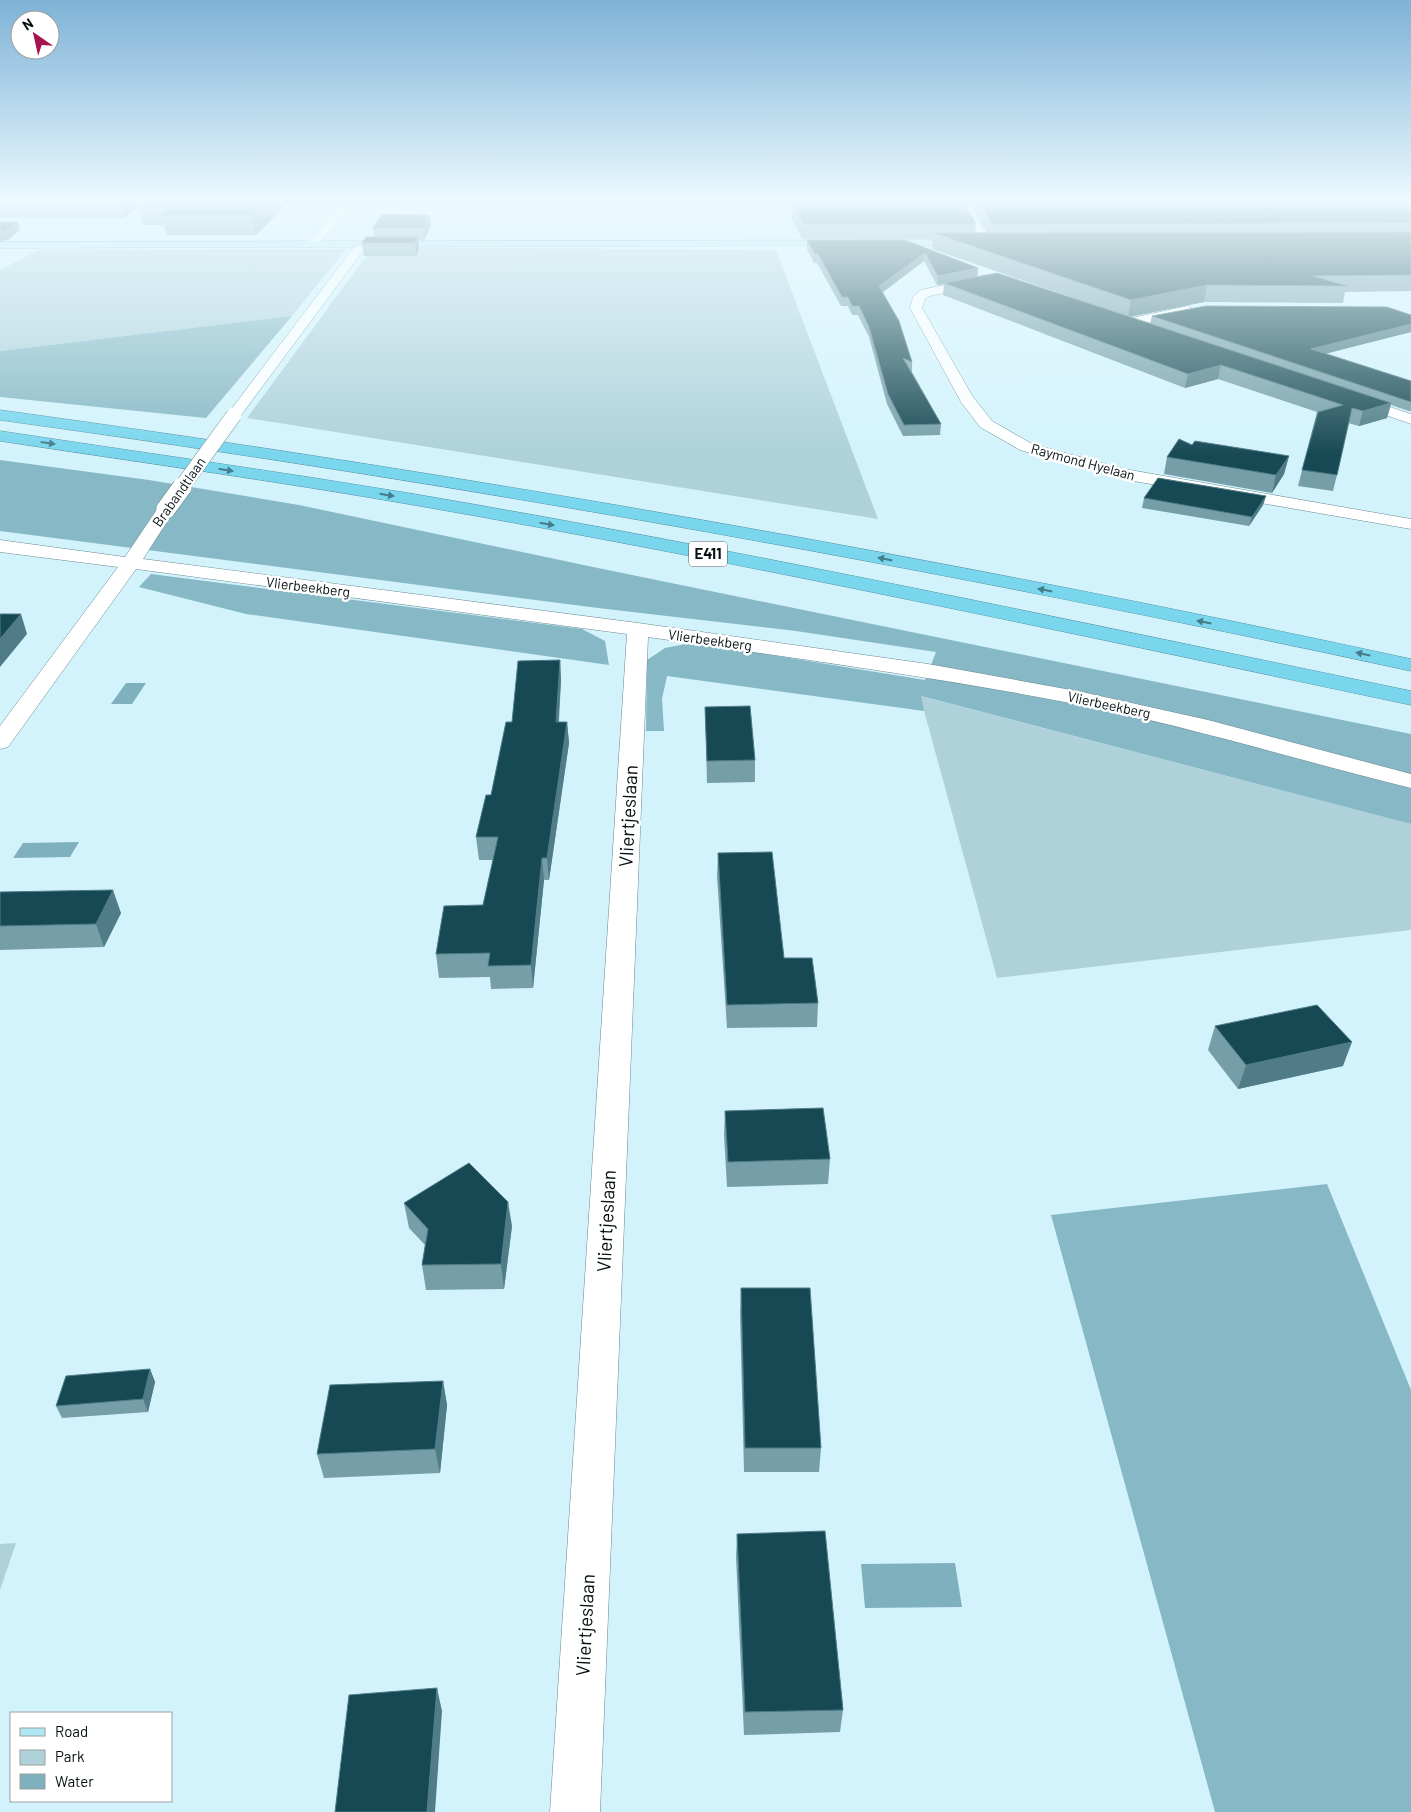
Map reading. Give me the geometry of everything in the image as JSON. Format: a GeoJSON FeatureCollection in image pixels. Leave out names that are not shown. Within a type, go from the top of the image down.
{"type":"FeatureCollection","features":[{"type":"Feature","properties":{"kind":"highway","name":"E411"},"geometry":{"type":"LineString","coordinates":[[0,415],[157,436],[438,479],[702,525],[1020,585],[1411,665]]}},
{"type":"Feature","properties":{"kind":"highway","name":"E411"},"geometry":{"type":"LineString","coordinates":[[0,436],[402,497],[694,551],[988,609],[1411,698]]}},
{"type":"Feature","properties":{"kind":"street","name":"Brabandtlaan"},"geometry":{"type":"LineString","coordinates":[[0,742],[130,564],[166,509],[234,415],[331,286]]}},
{"type":"Feature","properties":{"kind":"street","name":"Raymond Hyelaan"},"geometry":{"type":"LineString","coordinates":[[963,286],[918,296],[916,308],[966,399],[986,424],[1026,447],[1122,474],[1411,524]]}},
{"type":"Feature","properties":{"kind":"street"},"geometry":{"type":"LineString","coordinates":[[1157,333],[1124,322],[1204,308]]}},
{"type":"Feature","properties":{"kind":"street"},"geometry":{"type":"LineString","coordinates":[[1345,396],[1411,419]]}},
{"type":"Feature","properties":{"kind":"street","name":"Vlierbeekberg"},"geometry":{"type":"LineString","coordinates":[[0,546],[638,629],[928,670],[1082,698],[1208,727],[1411,781]]}},
{"type":"Feature","properties":{"kind":"street","name":"Vliertjeslaan"},"geometry":{"type":"LineString","coordinates":[[575,1812],[638,629]]}},
{"type":"Feature","properties":{"kind":"green space"},"geometry":{"type":"Polygon","coordinates":[[[0,286],[317,286],[292,316],[0,351],[0,286]]]}},
{"type":"Feature","properties":{"kind":"green space"},"geometry":{"type":"Polygon","coordinates":[[[345,286],[789,286],[878,519],[247,418],[345,286]]]}},
{"type":"Feature","properties":{"kind":"green space"},"geometry":{"type":"Polygon","coordinates":[[[920,696],[1411,824],[1411,930],[997,978],[920,696]]]}},
{"type":"Feature","properties":{"kind":"green space"},"geometry":{"type":"Polygon","coordinates":[[[16,1543],[0,1590],[0,1544],[16,1543]]]}},
{"type":"Feature","properties":{"kind":"shaded area"},"geometry":{"type":"Polygon","coordinates":[[[292,316],[206,418],[0,397],[0,351],[292,316]]]}},
{"type":"Feature","properties":{"kind":"shaded area"},"geometry":{"type":"Polygon","coordinates":[[[0,460],[149,480],[299,505],[1411,734],[1411,824],[921,696],[924,711],[667,676],[662,699],[664,731],[646,731],[647,660],[665,648],[686,644],[722,647],[925,680],[936,652],[796,631],[598,608],[0,531],[0,460]]]}},
{"type":"Feature","properties":{"kind":"shaded area"},"geometry":{"type":"Polygon","coordinates":[[[151,574],[582,629],[605,641],[609,665],[246,614],[139,587],[151,574]]]}},
{"type":"Feature","properties":{"kind":"shaded area"},"geometry":{"type":"Polygon","coordinates":[[[1327,1184],[1411,1390],[1411,1812],[1215,1812],[1051,1215],[1327,1184]]]}},
{"type":"Feature","properties":{"kind":"water"},"geometry":{"type":"Polygon","coordinates":[[[126,683],[146,683],[132,704],[111,704],[126,683]]]}},
{"type":"Feature","properties":{"kind":"water"},"geometry":{"type":"Polygon","coordinates":[[[79,842],[70,857],[13,858],[23,843],[79,842]]]}},
{"type":"Feature","properties":{"kind":"water"},"geometry":{"type":"Polygon","coordinates":[[[955,1563],[962,1607],[865,1608],[861,1564],[955,1563]]]}},
{"type":"Feature","properties":{"kind":"building"},"geometry":{"type":"Polygon","coordinates":[[[836,286],[880,286],[899,321],[912,362],[903,358],[941,424],[904,425],[888,394],[869,327],[859,306],[852,306],[848,297],[842,297],[836,286]]]}},
{"type":"Feature","properties":{"kind":"building"},"geometry":{"type":"Polygon","coordinates":[[[951,286],[1035,286],[1391,403],[1363,411],[1352,408],[1337,475],[1302,470],[1318,412],[1343,405],[1221,365],[1188,374],[951,286]]]}},
{"type":"Feature","properties":{"kind":"building"},"geometry":{"type":"Polygon","coordinates":[[[1089,286],[1204,286],[1131,300],[1089,286]]]}},
{"type":"Feature","properties":{"kind":"building"},"geometry":{"type":"Polygon","coordinates":[[[1206,306],[1387,307],[1411,315],[1411,324],[1311,349],[1411,381],[1411,402],[1152,316],[1206,306]]]}},
{"type":"Feature","properties":{"kind":"building"},"geometry":{"type":"Polygon","coordinates":[[[1179,439],[1192,445],[1195,441],[1289,456],[1276,475],[1167,457],[1179,439]]]}},
{"type":"Feature","properties":{"kind":"building"},"geometry":{"type":"Polygon","coordinates":[[[1158,478],[1266,496],[1252,517],[1144,498],[1158,478]]]}},
{"type":"Feature","properties":{"kind":"building"},"geometry":{"type":"Polygon","coordinates":[[[0,614],[21,614],[0,639],[0,614]]]}},
{"type":"Feature","properties":{"kind":"building"},"geometry":{"type":"Polygon","coordinates":[[[560,660],[556,722],[567,722],[547,858],[542,858],[531,965],[488,966],[490,953],[436,954],[444,906],[483,905],[498,837],[476,837],[486,795],[491,795],[506,722],[512,722],[518,661],[560,660]]]}},
{"type":"Feature","properties":{"kind":"building"},"geometry":{"type":"Polygon","coordinates":[[[750,706],[755,760],[707,761],[705,707],[750,706]]]}},
{"type":"Feature","properties":{"kind":"building"},"geometry":{"type":"Polygon","coordinates":[[[772,852],[784,958],[812,958],[818,1003],[727,1005],[718,853],[772,852]]]}},
{"type":"Feature","properties":{"kind":"building"},"geometry":{"type":"Polygon","coordinates":[[[113,890],[96,924],[0,926],[0,892],[113,890]]]}},
{"type":"Feature","properties":{"kind":"building"},"geometry":{"type":"Polygon","coordinates":[[[1317,1005],[1352,1042],[1246,1065],[1215,1026],[1317,1005]]]}},
{"type":"Feature","properties":{"kind":"building"},"geometry":{"type":"Polygon","coordinates":[[[823,1108],[830,1159],[728,1162],[725,1111],[823,1108]]]}},
{"type":"Feature","properties":{"kind":"building"},"geometry":{"type":"Polygon","coordinates":[[[469,1163],[508,1202],[501,1264],[422,1265],[428,1229],[404,1203],[469,1163]]]}},
{"type":"Feature","properties":{"kind":"building"},"geometry":{"type":"Polygon","coordinates":[[[741,1288],[810,1288],[821,1448],[745,1448],[741,1288]]]}},
{"type":"Feature","properties":{"kind":"building"},"geometry":{"type":"Polygon","coordinates":[[[150,1369],[143,1399],[56,1406],[66,1376],[150,1369]]]}},
{"type":"Feature","properties":{"kind":"building"},"geometry":{"type":"Polygon","coordinates":[[[443,1381],[435,1449],[317,1454],[330,1385],[443,1381]]]}},
{"type":"Feature","properties":{"kind":"building"},"geometry":{"type":"Polygon","coordinates":[[[825,1531],[843,1710],[745,1712],[737,1534],[825,1531]]]}},
{"type":"Feature","properties":{"kind":"building"},"geometry":{"type":"Polygon","coordinates":[[[437,1688],[427,1812],[335,1812],[349,1695],[437,1688]]]}}]}
